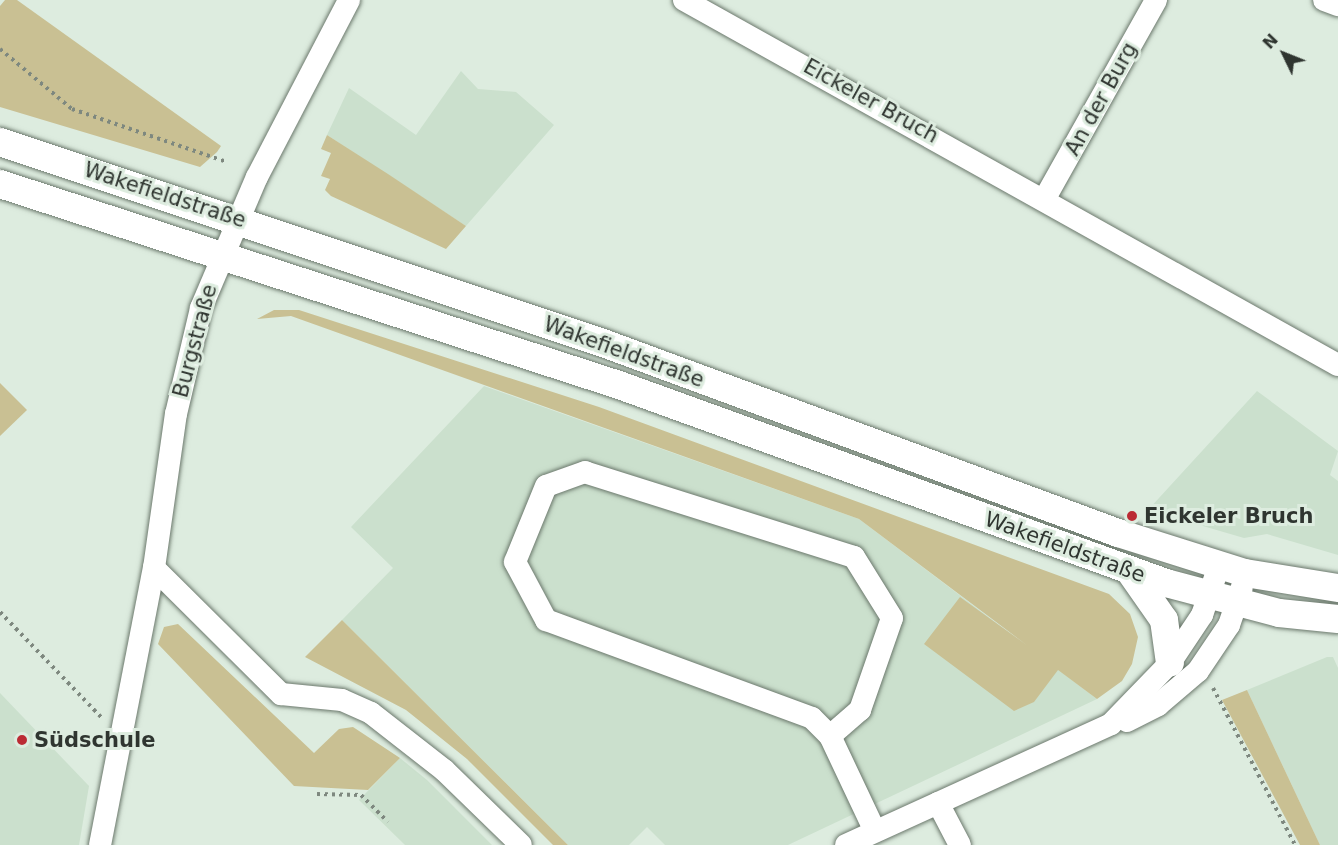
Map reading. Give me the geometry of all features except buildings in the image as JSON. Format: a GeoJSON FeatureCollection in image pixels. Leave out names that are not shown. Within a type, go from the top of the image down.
{"type":"FeatureCollection","features":[{"type":"Feature","properties":{"kind":"main road","name":"Wakefieldstraße"},"geometry":{"type":"LineString","coordinates":[[0,142],[239,218],[603,343],[1232,570],[1338,588]]}},
{"type":"Feature","properties":{"kind":"main road","name":"Wakefieldstraße"},"geometry":{"type":"LineString","coordinates":[[0,184],[221,258],[619,385],[1129,570],[1238,603],[1338,619]]}},
{"type":"Feature","properties":{"kind":"main road"},"geometry":{"type":"LineString","coordinates":[[1129,570],[1164,620],[1170,663]]}},
{"type":"Feature","properties":{"kind":"street","name":"Burgstraße"},"geometry":{"type":"LineString","coordinates":[[100,845],[154,568],[183,380],[201,308],[239,218],[349,0]]}},
{"type":"Feature","properties":{"kind":"street","name":"Eickeler Bruch"},"geometry":{"type":"LineString","coordinates":[[684,0],[1045,198],[1338,365]]}},
{"type":"Feature","properties":{"kind":"street","name":"An der Burg"},"geometry":{"type":"LineString","coordinates":[[1045,198],[1156,0]]}},
{"type":"Feature","properties":{"kind":"street"},"geometry":{"type":"LineString","coordinates":[[1324,0],[1338,5]]}},
{"type":"Feature","properties":{"kind":"street"},"geometry":{"type":"LineString","coordinates":[[830,736],[860,710],[892,618],[854,557],[585,472],[546,486],[515,562],[546,620],[812,718],[830,736],[875,831]]}},
{"type":"Feature","properties":{"kind":"street"},"geometry":{"type":"LineString","coordinates":[[154,568],[281,694],[342,700],[371,712],[444,770],[521,845]]}},
{"type":"Feature","properties":{"kind":"street"},"geometry":{"type":"LineString","coordinates":[[1111,724],[1170,663],[1210,596],[1232,570]]}},
{"type":"Feature","properties":{"kind":"street"},"geometry":{"type":"LineString","coordinates":[[846,845],[1111,724],[1158,705],[1198,671],[1238,603],[1232,570]]}},
{"type":"Feature","properties":{"kind":"street"},"geometry":{"type":"LineString","coordinates":[[938,803],[960,845]]}},
{"type":"Feature","properties":{"kind":"path"},"geometry":{"type":"LineString","coordinates":[[0,49],[72,109],[224,161]]}},
{"type":"Feature","properties":{"kind":"path"},"geometry":{"type":"LineString","coordinates":[[0,612],[121,738]]}},
{"type":"Feature","properties":{"kind":"path"},"geometry":{"type":"LineString","coordinates":[[1213,688],[1295,845]]}},
{"type":"Feature","properties":{"kind":"path"},"geometry":{"type":"LineString","coordinates":[[317,794],[361,795],[388,822]]}},
{"type":"Feature","properties":{"kind":"shaded area"},"geometry":{"type":"Polygon","coordinates":[[[5,0],[17,0],[221,146],[217,152],[200,167],[0,107],[0,6],[5,0]]]}},
{"type":"Feature","properties":{"kind":"shaded area"},"geometry":{"type":"Polygon","coordinates":[[[461,71],[478,89],[516,92],[554,125],[466,226],[327,135],[349,88],[416,135],[461,71]]]}},
{"type":"Feature","properties":{"kind":"shaded area"},"geometry":{"type":"Polygon","coordinates":[[[327,135],[466,226],[446,249],[331,196],[325,190],[330,179],[321,176],[331,153],[321,149],[327,135]]]}},
{"type":"Feature","properties":{"kind":"shaded area"},"geometry":{"type":"Polygon","coordinates":[[[274,310],[299,310],[599,407],[1109,594],[1130,614],[1138,637],[1132,664],[1122,681],[1097,699],[1058,670],[1034,702],[1014,711],[924,644],[960,597],[1028,646],[859,519],[291,316],[257,319],[274,310]]]}},
{"type":"Feature","properties":{"kind":"shaded area"},"geometry":{"type":"Polygon","coordinates":[[[0,383],[27,410],[0,436],[0,383]]]}},
{"type":"Feature","properties":{"kind":"shaded area"},"geometry":{"type":"Polygon","coordinates":[[[484,386],[859,519],[1097,699],[788,845],[665,845],[647,827],[629,845],[568,845],[342,620],[393,568],[351,527],[484,386]]]}},
{"type":"Feature","properties":{"kind":"shaded area"},"geometry":{"type":"Polygon","coordinates":[[[1257,391],[1338,451],[1330,475],[1338,481],[1338,555],[1267,534],[1244,538],[1148,510],[1257,391]]]}},
{"type":"Feature","properties":{"kind":"shaded area"},"geometry":{"type":"Polygon","coordinates":[[[342,620],[568,845],[553,845],[467,759],[406,710],[305,657],[342,620]]]}},
{"type":"Feature","properties":{"kind":"shaded area"},"geometry":{"type":"Polygon","coordinates":[[[178,624],[314,753],[339,729],[353,727],[400,758],[368,790],[294,786],[158,644],[164,627],[178,624]]]}},
{"type":"Feature","properties":{"kind":"shaded area"},"geometry":{"type":"Polygon","coordinates":[[[1327,657],[1333,657],[1338,668],[1338,845],[1320,845],[1247,690],[1327,657]]]}},
{"type":"Feature","properties":{"kind":"shaded area"},"geometry":{"type":"Polygon","coordinates":[[[1247,690],[1320,845],[1300,845],[1222,700],[1247,690]]]}},
{"type":"Feature","properties":{"kind":"shaded area","name":"Südschule"},"geometry":{"type":"Polygon","coordinates":[[[0,693],[89,786],[79,845],[0,845],[0,693]]]}},
{"type":"Feature","properties":{"kind":"shaded area"},"geometry":{"type":"Polygon","coordinates":[[[400,758],[427,780],[492,845],[405,845],[359,800],[400,758]]]}},
{"type":"Feature","properties":{"kind":"place","name":"Eickeler Bruch"},"geometry":{"type":"Point","coordinates":[1132,516]}},
{"type":"Feature","properties":{"kind":"place","name":"Südschule"},"geometry":{"type":"Point","coordinates":[22,740]}}]}
